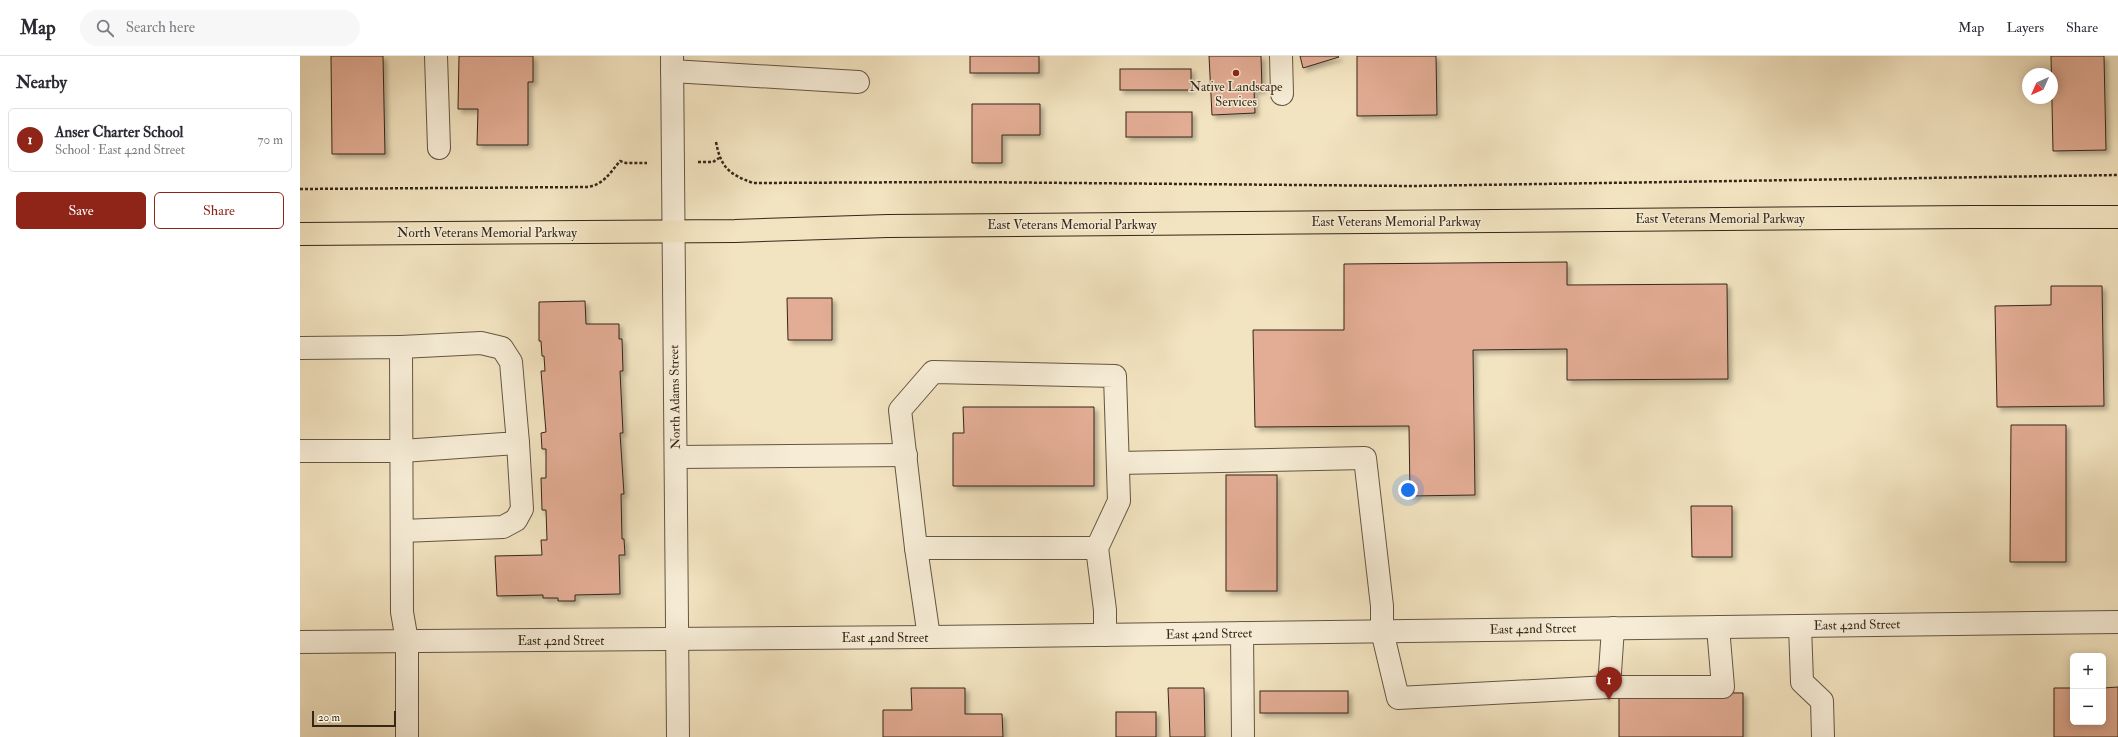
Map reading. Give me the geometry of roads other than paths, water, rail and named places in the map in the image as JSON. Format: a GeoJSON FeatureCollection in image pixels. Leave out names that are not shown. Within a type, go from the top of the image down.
{"type":"FeatureCollection","features":[{"type":"Feature","properties":{"kind":"main road","name":"East Veterans Memorial Parkway"},"geometry":{"type":"LineString","coordinates":[[673,231],[904,226],[2118,217]]}},
{"type":"Feature","properties":{"kind":"main road","name":"North Veterans Memorial Parkway"},"geometry":{"type":"LineString","coordinates":[[300,234],[673,231]]}},
{"type":"Feature","properties":{"kind":"street"},"geometry":{"type":"LineString","coordinates":[[436,56],[439,148]]}},
{"type":"Feature","properties":{"kind":"street"},"geometry":{"type":"LineString","coordinates":[[1281,56],[1282,94]]}},
{"type":"Feature","properties":{"kind":"street"},"geometry":{"type":"LineString","coordinates":[[672,64],[858,82]]}},
{"type":"Feature","properties":{"kind":"street","name":"North Adams Street"},"geometry":{"type":"LineString","coordinates":[[672,64],[678,737]]}},
{"type":"Feature","properties":{"kind":"street"},"geometry":{"type":"LineString","coordinates":[[300,348],[401,347],[481,343],[502,348],[511,362],[522,509],[516,520],[503,527],[402,532]]}},
{"type":"Feature","properties":{"kind":"street"},"geometry":{"type":"LineString","coordinates":[[401,347],[402,612],[406,641],[407,737]]}},
{"type":"Feature","properties":{"kind":"street"},"geometry":{"type":"LineString","coordinates":[[930,637],[916,548],[900,410],[933,372],[1115,376],[1119,501],[1097,548],[1105,610],[1105,635]]}},
{"type":"Feature","properties":{"kind":"street"},"geometry":{"type":"LineString","coordinates":[[300,451],[402,451],[518,443]]}},
{"type":"Feature","properties":{"kind":"street"},"geometry":{"type":"LineString","coordinates":[[676,457],[906,455]]}},
{"type":"Feature","properties":{"kind":"street"},"geometry":{"type":"LineString","coordinates":[[1118,463],[1365,458],[1382,606],[1382,631],[1398,698],[1609,687],[1722,687],[1718,627]]}},
{"type":"Feature","properties":{"kind":"street"},"geometry":{"type":"LineString","coordinates":[[916,548],[1097,548]]}},
{"type":"Feature","properties":{"kind":"street","name":"East 42nd Street"},"geometry":{"type":"LineString","coordinates":[[300,642],[677,640],[2118,622]]}},
{"type":"Feature","properties":{"kind":"street"},"geometry":{"type":"LineString","coordinates":[[1800,626],[1802,682],[1822,701],[1823,737]]}},
{"type":"Feature","properties":{"kind":"street"},"geometry":{"type":"LineString","coordinates":[[1609,687],[1613,628]]}},
{"type":"Feature","properties":{"kind":"street"},"geometry":{"type":"LineString","coordinates":[[1242,633],[1242,737]]}},
{"type":"Feature","properties":{"kind":"place","name":"Native Landscape Services"},"geometry":{"type":"Point","coordinates":[1236,73]}},
{"type":"Feature","properties":{"kind":"place","name":"Anser Charter School"},"geometry":{"type":"Point","coordinates":[1609,700]}}]}
